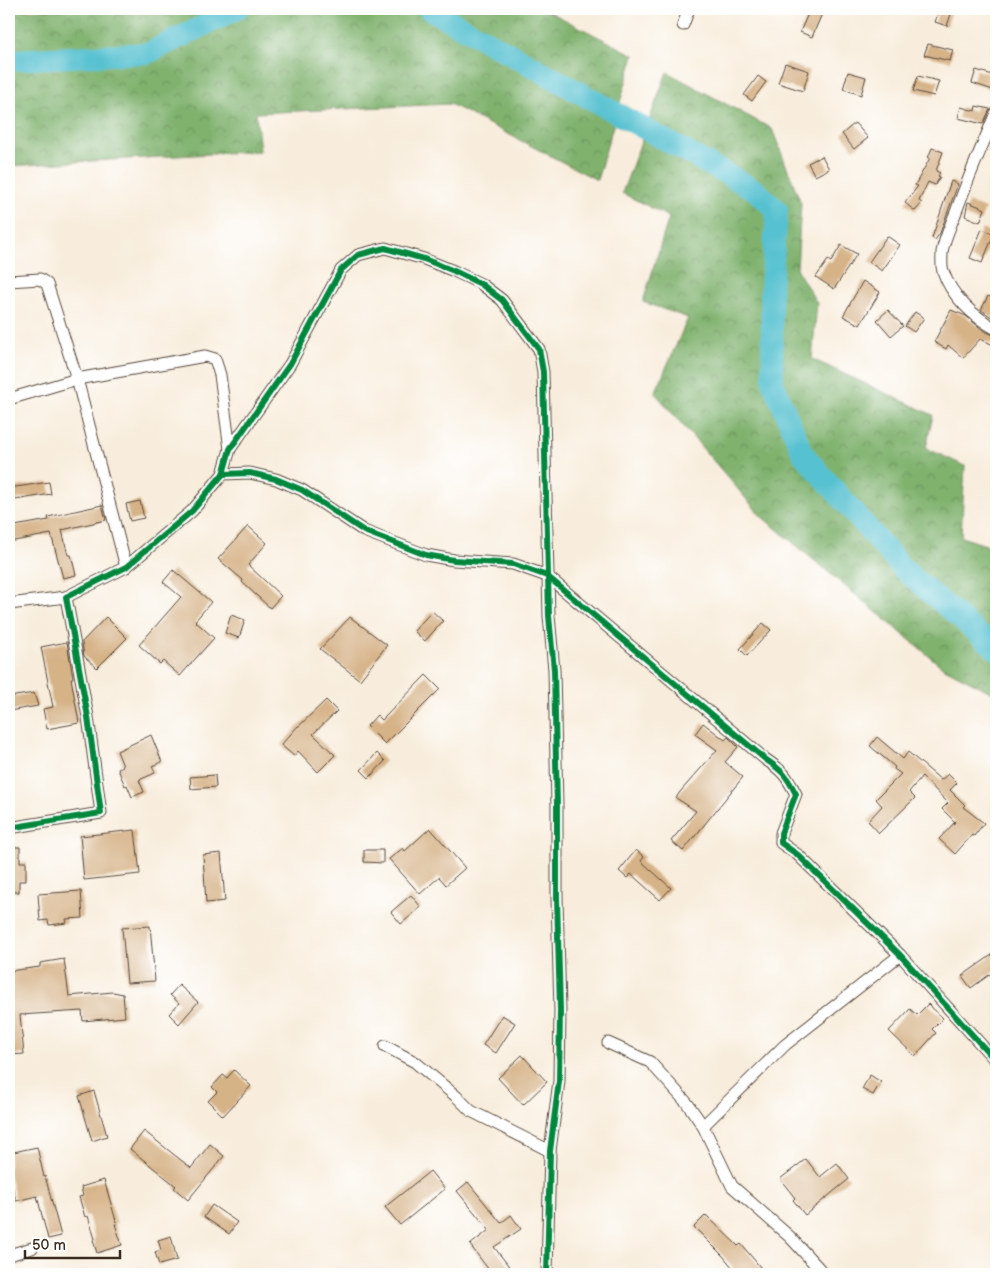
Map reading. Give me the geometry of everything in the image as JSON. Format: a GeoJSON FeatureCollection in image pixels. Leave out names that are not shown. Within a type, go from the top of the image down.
{"type":"FeatureCollection","features":[{"type":"Feature","properties":{"kind":"street"},"geometry":{"type":"LineString","coordinates":[[683,25],[689,9]]}},
{"type":"Feature","properties":{"kind":"street"},"geometry":{"type":"LineString","coordinates":[[996,113],[971,171],[942,251],[942,270],[954,294],[968,308],[996,329]]}},
{"type":"Feature","properties":{"kind":"street"},"geometry":{"type":"LineString","coordinates":[[9,604],[66,597],[126,568],[192,511],[223,474],[230,449],[290,364],[341,270],[358,255],[385,248],[424,260],[454,271],[481,284],[502,300],[539,349],[543,372],[548,616],[554,670],[560,1010],[559,1082],[550,1151],[547,1274]]}},
{"type":"Feature","properties":{"kind":"street"},"geometry":{"type":"LineString","coordinates":[[9,281],[40,279],[48,284],[77,379],[126,568]]}},
{"type":"Feature","properties":{"kind":"street"},"geometry":{"type":"LineString","coordinates":[[9,399],[77,379],[205,356],[215,359],[220,375],[230,449]]}},
{"type":"Feature","properties":{"kind":"street"},"geometry":{"type":"LineString","coordinates":[[223,474],[250,474],[276,479],[302,490],[364,530],[426,555],[454,560],[512,564],[548,576],[765,759],[781,770],[796,794],[781,833],[781,843],[798,854],[900,954],[996,1060]]}},
{"type":"Feature","properties":{"kind":"street"},"geometry":{"type":"LineString","coordinates":[[9,828],[101,813],[88,718],[66,597]]}},
{"type":"Feature","properties":{"kind":"street"},"geometry":{"type":"LineString","coordinates":[[703,1126],[785,1045],[900,954]]}},
{"type":"Feature","properties":{"kind":"street"},"geometry":{"type":"LineString","coordinates":[[608,1043],[650,1062],[687,1103],[703,1126],[732,1186],[790,1237],[824,1274]]}},
{"type":"Feature","properties":{"kind":"street"},"geometry":{"type":"LineString","coordinates":[[385,1046],[415,1062],[457,1097],[470,1112],[550,1151]]}},
{"type":"Feature","properties":{"kind":"street"},"geometry":{"type":"LineString","coordinates":[[9,1255],[32,1248]]}},
{"type":"Feature","properties":{"kind":"green space"},"geometry":{"type":"Polygon","coordinates":[[[544,9],[634,55],[597,180],[450,104],[256,113],[260,151],[9,166],[9,10],[544,9]]]}},
{"type":"Feature","properties":{"kind":"green space"},"geometry":{"type":"Polygon","coordinates":[[[667,72],[772,129],[801,203],[797,270],[817,303],[812,359],[933,415],[926,448],[965,466],[961,537],[996,548],[996,695],[941,666],[761,516],[655,393],[688,318],[643,302],[669,217],[622,193],[667,72]]]}},
{"type":"Feature","properties":{"kind":"building"},"geometry":{"type":"Polygon","coordinates":[[[810,9],[824,9],[812,37],[800,32],[810,9]]]}},
{"type":"Feature","properties":{"kind":"building"},"geometry":{"type":"Polygon","coordinates":[[[939,10],[951,14],[947,26],[935,22],[939,10]]]}},
{"type":"Feature","properties":{"kind":"building"},"geometry":{"type":"Polygon","coordinates":[[[928,44],[953,50],[950,61],[924,55],[928,44]]]}},
{"type":"Feature","properties":{"kind":"building"},"geometry":{"type":"Polygon","coordinates":[[[785,63],[809,71],[803,91],[778,83],[785,63]]]}},
{"type":"Feature","properties":{"kind":"building"},"geometry":{"type":"Polygon","coordinates":[[[976,70],[996,76],[996,91],[972,83],[976,70]]]}},
{"type":"Feature","properties":{"kind":"building"},"geometry":{"type":"Polygon","coordinates":[[[848,72],[866,77],[861,95],[843,89],[848,72]]]}},
{"type":"Feature","properties":{"kind":"building"},"geometry":{"type":"Polygon","coordinates":[[[758,76],[766,82],[752,101],[744,95],[758,76]]]}},
{"type":"Feature","properties":{"kind":"building"},"geometry":{"type":"Polygon","coordinates":[[[918,76],[939,81],[934,96],[913,91],[918,76]]]}},
{"type":"Feature","properties":{"kind":"building"},"geometry":{"type":"Polygon","coordinates":[[[976,106],[990,109],[983,124],[958,118],[961,107],[975,111],[976,106]]]}},
{"type":"Feature","properties":{"kind":"building"},"geometry":{"type":"Polygon","coordinates":[[[855,123],[868,138],[854,149],[842,134],[855,123]]]}},
{"type":"Feature","properties":{"kind":"building"},"geometry":{"type":"Polygon","coordinates":[[[932,148],[943,152],[936,171],[940,173],[938,176],[940,177],[935,185],[928,182],[919,201],[922,203],[915,211],[905,203],[918,186],[915,185],[930,158],[928,158],[932,148]]]}},
{"type":"Feature","properties":{"kind":"building"},"geometry":{"type":"Polygon","coordinates":[[[822,156],[829,169],[815,176],[808,163],[822,156]]]}},
{"type":"Feature","properties":{"kind":"building"},"geometry":{"type":"Polygon","coordinates":[[[951,181],[958,184],[940,233],[935,240],[932,238],[951,181]]]}},
{"type":"Feature","properties":{"kind":"building"},"geometry":{"type":"Polygon","coordinates":[[[968,202],[985,209],[980,222],[965,216],[968,202]]]}},
{"type":"Feature","properties":{"kind":"building"},"geometry":{"type":"Polygon","coordinates":[[[982,229],[994,234],[982,263],[970,258],[982,229]]]}},
{"type":"Feature","properties":{"kind":"building"},"geometry":{"type":"Polygon","coordinates":[[[887,236],[900,245],[882,271],[869,262],[887,236]]]}},
{"type":"Feature","properties":{"kind":"building"},"geometry":{"type":"Polygon","coordinates":[[[841,245],[857,254],[834,289],[816,277],[828,260],[831,262],[841,245]]]}},
{"type":"Feature","properties":{"kind":"building"},"geometry":{"type":"Polygon","coordinates":[[[863,281],[880,292],[860,325],[843,316],[863,281]]]}},
{"type":"Feature","properties":{"kind":"building"},"geometry":{"type":"Polygon","coordinates":[[[988,296],[996,300],[996,320],[981,310],[988,296]]]}},
{"type":"Feature","properties":{"kind":"building"},"geometry":{"type":"Polygon","coordinates":[[[888,310],[903,326],[891,336],[877,320],[888,310]]]}},
{"type":"Feature","properties":{"kind":"building"},"geometry":{"type":"Polygon","coordinates":[[[951,310],[966,316],[984,331],[996,336],[996,346],[980,339],[963,358],[948,345],[946,349],[934,342],[951,310]]]}},
{"type":"Feature","properties":{"kind":"building"},"geometry":{"type":"Polygon","coordinates":[[[915,312],[924,318],[914,332],[905,326],[915,312]]]}},
{"type":"Feature","properties":{"kind":"building"},"geometry":{"type":"Polygon","coordinates":[[[49,482],[51,494],[9,501],[9,488],[49,482]]]}},
{"type":"Feature","properties":{"kind":"building"},"geometry":{"type":"Polygon","coordinates":[[[140,501],[144,518],[130,521],[126,504],[140,501]]]}},
{"type":"Feature","properties":{"kind":"building"},"geometry":{"type":"Polygon","coordinates":[[[102,505],[106,520],[62,530],[68,555],[71,555],[76,575],[63,578],[51,534],[9,542],[9,527],[49,520],[48,517],[102,505]]]}},
{"type":"Feature","properties":{"kind":"building"},"geometry":{"type":"Polygon","coordinates":[[[248,526],[267,543],[248,565],[281,596],[270,608],[242,582],[243,580],[218,559],[248,526]]]}},
{"type":"Feature","properties":{"kind":"building"},"geometry":{"type":"Polygon","coordinates":[[[173,570],[211,602],[195,621],[214,638],[180,676],[163,661],[160,664],[139,645],[181,597],[163,582],[173,570]]]}},
{"type":"Feature","properties":{"kind":"building"},"geometry":{"type":"Polygon","coordinates":[[[432,611],[443,621],[425,641],[414,631],[432,611]]]}},
{"type":"Feature","properties":{"kind":"building"},"geometry":{"type":"Polygon","coordinates":[[[231,615],[245,620],[239,638],[225,633],[231,615]]]}},
{"type":"Feature","properties":{"kind":"building"},"geometry":{"type":"Polygon","coordinates":[[[106,617],[127,638],[97,668],[84,656],[82,642],[106,617]]]}},
{"type":"Feature","properties":{"kind":"building"},"geometry":{"type":"Polygon","coordinates":[[[350,617],[387,645],[360,680],[320,649],[350,617]]]}},
{"type":"Feature","properties":{"kind":"building"},"geometry":{"type":"Polygon","coordinates":[[[763,623],[771,630],[747,656],[740,649],[763,623]]]}},
{"type":"Feature","properties":{"kind":"building"},"geometry":{"type":"Polygon","coordinates":[[[67,642],[79,723],[47,729],[43,709],[53,707],[41,647],[67,642]]]}},
{"type":"Feature","properties":{"kind":"building"},"geometry":{"type":"Polygon","coordinates":[[[426,675],[440,689],[385,744],[367,726],[377,715],[382,720],[426,675]]]}},
{"type":"Feature","properties":{"kind":"building"},"geometry":{"type":"Polygon","coordinates":[[[34,693],[38,706],[9,711],[9,697],[34,693]]]}},
{"type":"Feature","properties":{"kind":"building"},"geometry":{"type":"Polygon","coordinates":[[[326,700],[337,711],[313,734],[335,755],[318,772],[298,751],[294,756],[281,745],[326,700]]]}},
{"type":"Feature","properties":{"kind":"building"},"geometry":{"type":"Polygon","coordinates":[[[703,723],[725,740],[728,737],[738,747],[725,762],[743,777],[683,851],[671,841],[696,811],[676,798],[717,750],[695,734],[703,723]]]}},
{"type":"Feature","properties":{"kind":"building"},"geometry":{"type":"Polygon","coordinates":[[[151,735],[162,762],[152,766],[155,773],[139,780],[144,792],[132,797],[118,769],[123,766],[117,751],[151,735]]]}},
{"type":"Feature","properties":{"kind":"building"},"geometry":{"type":"Polygon","coordinates":[[[877,737],[903,759],[908,752],[941,780],[948,774],[957,783],[950,790],[965,805],[963,807],[984,823],[974,836],[972,835],[955,854],[939,839],[955,822],[942,809],[948,803],[922,776],[909,792],[915,798],[879,833],[868,821],[882,806],[876,799],[901,774],[870,746],[877,737]]]}},
{"type":"Feature","properties":{"kind":"building"},"geometry":{"type":"Polygon","coordinates":[[[377,753],[385,761],[369,778],[361,770],[377,753]]]}},
{"type":"Feature","properties":{"kind":"building"},"geometry":{"type":"Polygon","coordinates":[[[215,775],[216,787],[191,789],[190,777],[215,775]]]}},
{"type":"Feature","properties":{"kind":"building"},"geometry":{"type":"Polygon","coordinates":[[[430,828],[465,868],[446,885],[439,877],[420,894],[389,859],[403,848],[405,851],[430,828]]]}},
{"type":"Feature","properties":{"kind":"building"},"geometry":{"type":"Polygon","coordinates":[[[135,830],[140,874],[84,880],[80,836],[135,830]]]}},
{"type":"Feature","properties":{"kind":"building"},"geometry":{"type":"Polygon","coordinates":[[[9,847],[20,847],[20,862],[26,862],[26,881],[19,881],[19,892],[9,892],[9,847]]]}},
{"type":"Feature","properties":{"kind":"building"},"geometry":{"type":"Polygon","coordinates":[[[364,850],[383,850],[383,863],[364,862],[364,850]]]}},
{"type":"Feature","properties":{"kind":"building"},"geometry":{"type":"Polygon","coordinates":[[[636,850],[644,857],[641,861],[671,888],[660,900],[631,874],[627,878],[619,871],[636,850]]]}},
{"type":"Feature","properties":{"kind":"building"},"geometry":{"type":"Polygon","coordinates":[[[221,853],[225,901],[206,903],[203,855],[221,853]]]}},
{"type":"Feature","properties":{"kind":"building"},"geometry":{"type":"Polygon","coordinates":[[[81,891],[83,918],[66,919],[67,923],[49,925],[48,920],[40,921],[38,894],[81,891]]]}},
{"type":"Feature","properties":{"kind":"building"},"geometry":{"type":"Polygon","coordinates":[[[411,895],[421,907],[401,924],[391,912],[411,895]]]}},
{"type":"Feature","properties":{"kind":"building"},"geometry":{"type":"Polygon","coordinates":[[[150,926],[155,981],[127,983],[122,928],[150,926]]]}},
{"type":"Feature","properties":{"kind":"building"},"geometry":{"type":"Polygon","coordinates":[[[996,952],[996,970],[971,988],[962,976],[996,952]]]}},
{"type":"Feature","properties":{"kind":"building"},"geometry":{"type":"Polygon","coordinates":[[[64,959],[69,996],[113,992],[123,994],[125,1017],[83,1021],[82,1011],[20,1015],[24,1054],[10,1055],[9,971],[40,967],[40,963],[64,959]]]}},
{"type":"Feature","properties":{"kind":"building"},"geometry":{"type":"Polygon","coordinates":[[[179,985],[198,1002],[179,1024],[169,1014],[179,1003],[170,995],[179,985]]]}},
{"type":"Feature","properties":{"kind":"building"},"geometry":{"type":"Polygon","coordinates":[[[928,1004],[943,1018],[932,1029],[936,1033],[915,1056],[889,1031],[910,1009],[917,1015],[928,1004]]]}},
{"type":"Feature","properties":{"kind":"building"},"geometry":{"type":"Polygon","coordinates":[[[502,1015],[515,1023],[496,1053],[483,1045],[502,1015]]]}},
{"type":"Feature","properties":{"kind":"building"},"geometry":{"type":"Polygon","coordinates":[[[522,1055],[547,1082],[523,1105],[498,1078],[522,1055]]]}},
{"type":"Feature","properties":{"kind":"building"},"geometry":{"type":"Polygon","coordinates":[[[234,1070],[251,1086],[223,1116],[208,1101],[217,1092],[212,1087],[223,1075],[227,1078],[234,1070]]]}},
{"type":"Feature","properties":{"kind":"building"},"geometry":{"type":"Polygon","coordinates":[[[870,1075],[881,1082],[873,1095],[862,1089],[870,1075]]]}},
{"type":"Feature","properties":{"kind":"building"},"geometry":{"type":"Polygon","coordinates":[[[94,1091],[107,1136],[92,1141],[79,1096],[94,1091]]]}},
{"type":"Feature","properties":{"kind":"building"},"geometry":{"type":"Polygon","coordinates":[[[144,1131],[191,1168],[210,1144],[224,1156],[188,1200],[174,1188],[176,1186],[130,1149],[144,1131]]]}},
{"type":"Feature","properties":{"kind":"building"},"geometry":{"type":"Polygon","coordinates":[[[37,1147],[61,1236],[48,1239],[37,1196],[16,1201],[9,1174],[9,1153],[37,1147]]]}},
{"type":"Feature","properties":{"kind":"building"},"geometry":{"type":"Polygon","coordinates":[[[806,1159],[820,1177],[837,1163],[849,1179],[805,1215],[780,1179],[806,1159]]]}},
{"type":"Feature","properties":{"kind":"building"},"geometry":{"type":"Polygon","coordinates":[[[430,1171],[445,1189],[400,1225],[385,1207],[430,1171]]]}},
{"type":"Feature","properties":{"kind":"building"},"geometry":{"type":"Polygon","coordinates":[[[104,1180],[122,1245],[97,1253],[88,1216],[85,1217],[79,1197],[83,1196],[81,1187],[104,1180]]]}},
{"type":"Feature","properties":{"kind":"building"},"geometry":{"type":"Polygon","coordinates":[[[468,1182],[501,1223],[511,1215],[521,1229],[494,1247],[515,1274],[492,1274],[470,1245],[489,1230],[457,1191],[468,1182]]]}},
{"type":"Feature","properties":{"kind":"building"},"geometry":{"type":"Polygon","coordinates":[[[212,1205],[237,1222],[229,1234],[204,1217],[212,1205]]]}},
{"type":"Feature","properties":{"kind":"building"},"geometry":{"type":"Polygon","coordinates":[[[706,1215],[738,1246],[741,1244],[766,1274],[738,1274],[694,1227],[706,1215]]]}},
{"type":"Feature","properties":{"kind":"building"},"geometry":{"type":"Polygon","coordinates":[[[171,1236],[177,1260],[159,1265],[155,1252],[161,1250],[158,1240],[171,1236]]]}},
{"type":"Feature","properties":{"kind":"waterway"},"geometry":{"type":"LineString","coordinates":[[9,58],[14,60],[148,53],[237,9]]}},
{"type":"Feature","properties":{"kind":"waterway"},"geometry":{"type":"LineString","coordinates":[[429,9],[755,190],[777,210],[771,287],[773,383],[803,454],[904,570],[996,649]]}},
{"type":"Feature","properties":{"kind":"cycle path"},"geometry":{"type":"LineString","coordinates":[[223,474],[230,449],[290,364],[341,270],[358,255],[385,248],[424,259],[481,284],[502,300],[539,349],[543,372],[549,616],[554,670],[560,1010],[559,1081],[550,1151],[547,1274]]}},
{"type":"Feature","properties":{"kind":"cycle path"},"geometry":{"type":"LineString","coordinates":[[9,828],[101,813],[88,717],[66,597],[126,567],[192,511],[223,474],[250,473],[276,479],[302,490],[364,531],[426,555],[454,560],[513,564],[547,576],[784,774],[796,794],[781,833],[781,843],[798,855],[900,955],[996,1061]]}}]}
